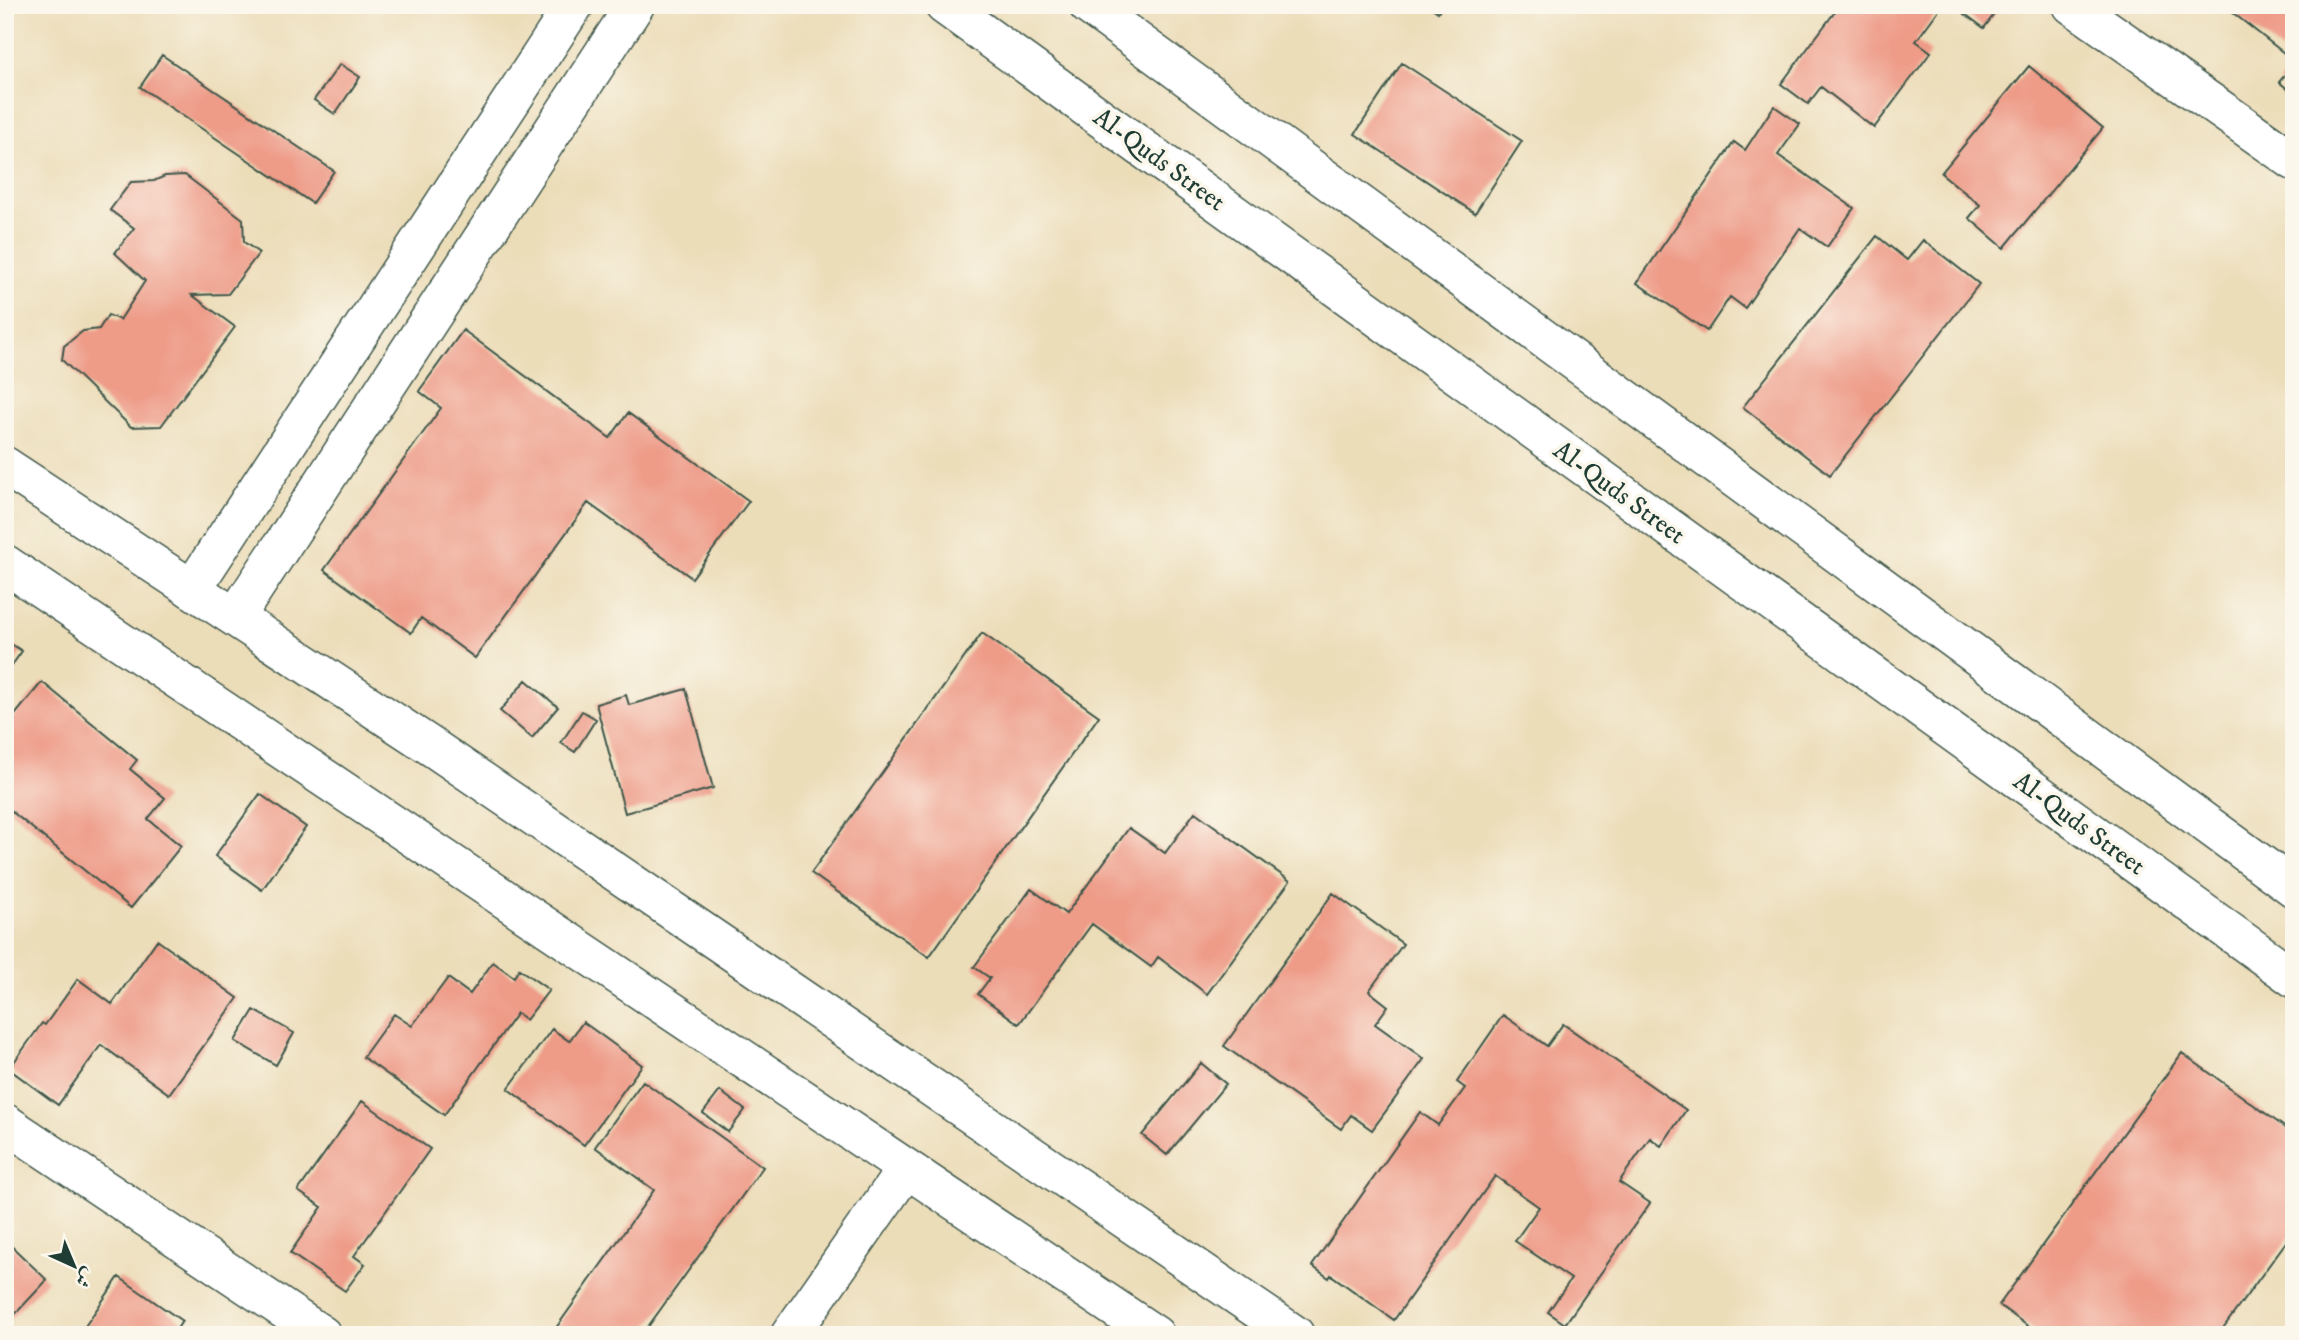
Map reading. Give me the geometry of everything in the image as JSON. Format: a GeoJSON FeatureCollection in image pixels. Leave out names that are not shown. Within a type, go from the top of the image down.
{"type":"FeatureCollection","features":[{"type":"Feature","properties":{"kind":"street"},"geometry":{"type":"LineString","coordinates":[[192,589],[574,5]]}},
{"type":"Feature","properties":{"kind":"street"},"geometry":{"type":"LineString","coordinates":[[236,616],[635,5]]}},
{"type":"Feature","properties":{"kind":"street","name":"Al-Quds Street"},"geometry":{"type":"LineString","coordinates":[[944,5],[2294,978]]}},
{"type":"Feature","properties":{"kind":"street"},"geometry":{"type":"LineString","coordinates":[[1088,5],[2294,888]]}},
{"type":"Feature","properties":{"kind":"street"},"geometry":{"type":"LineString","coordinates":[[2072,5],[2294,161]]}},
{"type":"Feature","properties":{"kind":"street"},"geometry":{"type":"LineString","coordinates":[[5,466],[435,749],[1295,1335]]}},
{"type":"Feature","properties":{"kind":"street"},"geometry":{"type":"LineString","coordinates":[[5,564],[1155,1335]]}},
{"type":"Feature","properties":{"kind":"street"},"geometry":{"type":"LineString","coordinates":[[5,1123],[322,1335]]}},
{"type":"Feature","properties":{"kind":"street"},"geometry":{"type":"LineString","coordinates":[[790,1335],[906,1169]]}},
{"type":"Feature","properties":{"kind":"building"},"geometry":{"type":"Polygon","coordinates":[[[1428,5],[1443,5],[1438,12],[1428,5]]]}},
{"type":"Feature","properties":{"kind":"building"},"geometry":{"type":"Polygon","coordinates":[[[1840,5],[1941,7],[1916,41],[1931,52],[1874,128],[1821,87],[1808,104],[1781,84],[1840,5]]]}},
{"type":"Feature","properties":{"kind":"building"},"geometry":{"type":"Polygon","coordinates":[[[1966,5],[2001,5],[1984,28],[1961,11],[1966,5]]]}},
{"type":"Feature","properties":{"kind":"building"},"geometry":{"type":"Polygon","coordinates":[[[2223,5],[2294,5],[2294,61],[2223,5]]]}},
{"type":"Feature","properties":{"kind":"building"},"geometry":{"type":"Polygon","coordinates":[[[162,55],[334,171],[312,203],[140,87],[162,55]]]}},
{"type":"Feature","properties":{"kind":"building"},"geometry":{"type":"Polygon","coordinates":[[[1402,63],[1522,141],[1475,213],[1355,134],[1402,63]]]}},
{"type":"Feature","properties":{"kind":"building"},"geometry":{"type":"Polygon","coordinates":[[[340,64],[360,77],[335,114],[314,100],[340,64]]]}},
{"type":"Feature","properties":{"kind":"building"},"geometry":{"type":"Polygon","coordinates":[[[2294,64],[2294,94],[2279,82],[2294,64]]]}},
{"type":"Feature","properties":{"kind":"building"},"geometry":{"type":"Polygon","coordinates":[[[2029,66],[2103,128],[2004,248],[1969,218],[1980,205],[1941,173],[2029,66]]]}},
{"type":"Feature","properties":{"kind":"building"},"geometry":{"type":"Polygon","coordinates":[[[1774,106],[1800,124],[1778,155],[1854,208],[1827,247],[1800,228],[1745,308],[1730,297],[1707,331],[1637,283],[1734,142],[1745,150],[1774,106]]]}},
{"type":"Feature","properties":{"kind":"building"},"geometry":{"type":"Polygon","coordinates":[[[185,175],[243,219],[244,242],[259,253],[228,294],[192,295],[235,327],[161,426],[131,427],[62,360],[64,346],[83,331],[99,329],[108,315],[120,320],[145,281],[115,253],[134,228],[110,210],[131,182],[185,175]]]}},
{"type":"Feature","properties":{"kind":"building"},"geometry":{"type":"Polygon","coordinates":[[[1877,236],[1907,260],[1923,240],[1979,284],[1830,475],[1743,407],[1877,236]]]}},
{"type":"Feature","properties":{"kind":"building"},"geometry":{"type":"Polygon","coordinates":[[[463,330],[610,438],[628,413],[749,501],[692,578],[588,503],[475,658],[421,618],[411,633],[324,570],[441,408],[419,391],[463,330]]]}},
{"type":"Feature","properties":{"kind":"building"},"geometry":{"type":"Polygon","coordinates":[[[982,633],[1099,716],[929,957],[811,873],[982,633]]]}},
{"type":"Feature","properties":{"kind":"building"},"geometry":{"type":"Polygon","coordinates":[[[5,640],[22,651],[5,675],[5,640]]]}},
{"type":"Feature","properties":{"kind":"building"},"geometry":{"type":"Polygon","coordinates":[[[526,680],[558,707],[532,738],[500,711],[526,680]]]}},
{"type":"Feature","properties":{"kind":"building"},"geometry":{"type":"Polygon","coordinates":[[[42,682],[137,760],[130,769],[165,798],[148,819],[181,846],[131,908],[5,806],[5,727],[42,682]]]}},
{"type":"Feature","properties":{"kind":"building"},"geometry":{"type":"Polygon","coordinates":[[[686,689],[713,788],[625,813],[596,704],[626,695],[629,705],[686,689]]]}},
{"type":"Feature","properties":{"kind":"building"},"geometry":{"type":"Polygon","coordinates":[[[582,711],[596,719],[575,752],[561,743],[582,711]]]}},
{"type":"Feature","properties":{"kind":"building"},"geometry":{"type":"Polygon","coordinates":[[[260,794],[306,827],[262,890],[215,856],[260,794]]]}},
{"type":"Feature","properties":{"kind":"building"},"geometry":{"type":"Polygon","coordinates":[[[1195,812],[1290,881],[1207,994],[1158,957],[1151,967],[1092,924],[1019,1024],[978,994],[990,978],[974,967],[1031,889],[1066,914],[1129,828],[1165,853],[1195,812]]]}},
{"type":"Feature","properties":{"kind":"building"},"geometry":{"type":"Polygon","coordinates":[[[1333,893],[1403,944],[1369,991],[1388,1006],[1375,1024],[1424,1059],[1372,1130],[1351,1115],[1341,1129],[1224,1046],[1333,893]]]}},
{"type":"Feature","properties":{"kind":"building"},"geometry":{"type":"Polygon","coordinates":[[[157,940],[238,998],[169,1094],[101,1045],[58,1105],[9,1069],[78,979],[112,1004],[157,940]]]}},
{"type":"Feature","properties":{"kind":"building"},"geometry":{"type":"Polygon","coordinates":[[[493,962],[514,977],[519,969],[549,990],[526,1020],[517,1013],[444,1115],[363,1057],[394,1014],[412,1026],[448,978],[470,994],[493,962]]]}},
{"type":"Feature","properties":{"kind":"building"},"geometry":{"type":"Polygon","coordinates":[[[254,1010],[294,1033],[276,1065],[235,1041],[254,1010]]]}},
{"type":"Feature","properties":{"kind":"building"},"geometry":{"type":"Polygon","coordinates":[[[1503,1015],[1547,1046],[1563,1024],[1686,1110],[1661,1146],[1650,1138],[1619,1182],[1650,1203],[1565,1324],[1548,1312],[1571,1279],[1515,1241],[1539,1207],[1495,1176],[1394,1320],[1331,1275],[1329,1278],[1312,1266],[1420,1112],[1438,1125],[1465,1088],[1457,1082],[1503,1015]]]}},
{"type":"Feature","properties":{"kind":"building"},"geometry":{"type":"Polygon","coordinates":[[[583,1022],[642,1065],[584,1145],[508,1089],[552,1029],[569,1041],[583,1022]]]}},
{"type":"Feature","properties":{"kind":"building"},"geometry":{"type":"Polygon","coordinates":[[[2182,1053],[2294,1134],[2294,1231],[2218,1335],[2040,1335],[1999,1305],[2182,1053]]]}},
{"type":"Feature","properties":{"kind":"building"},"geometry":{"type":"Polygon","coordinates":[[[1201,1063],[1226,1084],[1167,1155],[1142,1135],[1201,1063]]]}},
{"type":"Feature","properties":{"kind":"building"},"geometry":{"type":"Polygon","coordinates":[[[643,1081],[763,1167],[642,1335],[551,1335],[654,1190],[595,1147],[643,1081]]]}},
{"type":"Feature","properties":{"kind":"building"},"geometry":{"type":"Polygon","coordinates":[[[720,1091],[745,1110],[728,1132],[703,1113],[720,1091]]]}},
{"type":"Feature","properties":{"kind":"building"},"geometry":{"type":"Polygon","coordinates":[[[362,1101],[430,1149],[354,1256],[365,1264],[345,1291],[290,1253],[322,1207],[298,1191],[362,1101]]]}},
{"type":"Feature","properties":{"kind":"building"},"geometry":{"type":"Polygon","coordinates":[[[5,1240],[47,1280],[5,1325],[5,1240]]]}},
{"type":"Feature","properties":{"kind":"building"},"geometry":{"type":"Polygon","coordinates":[[[119,1277],[182,1321],[173,1335],[79,1335],[119,1277]]]}}]}
